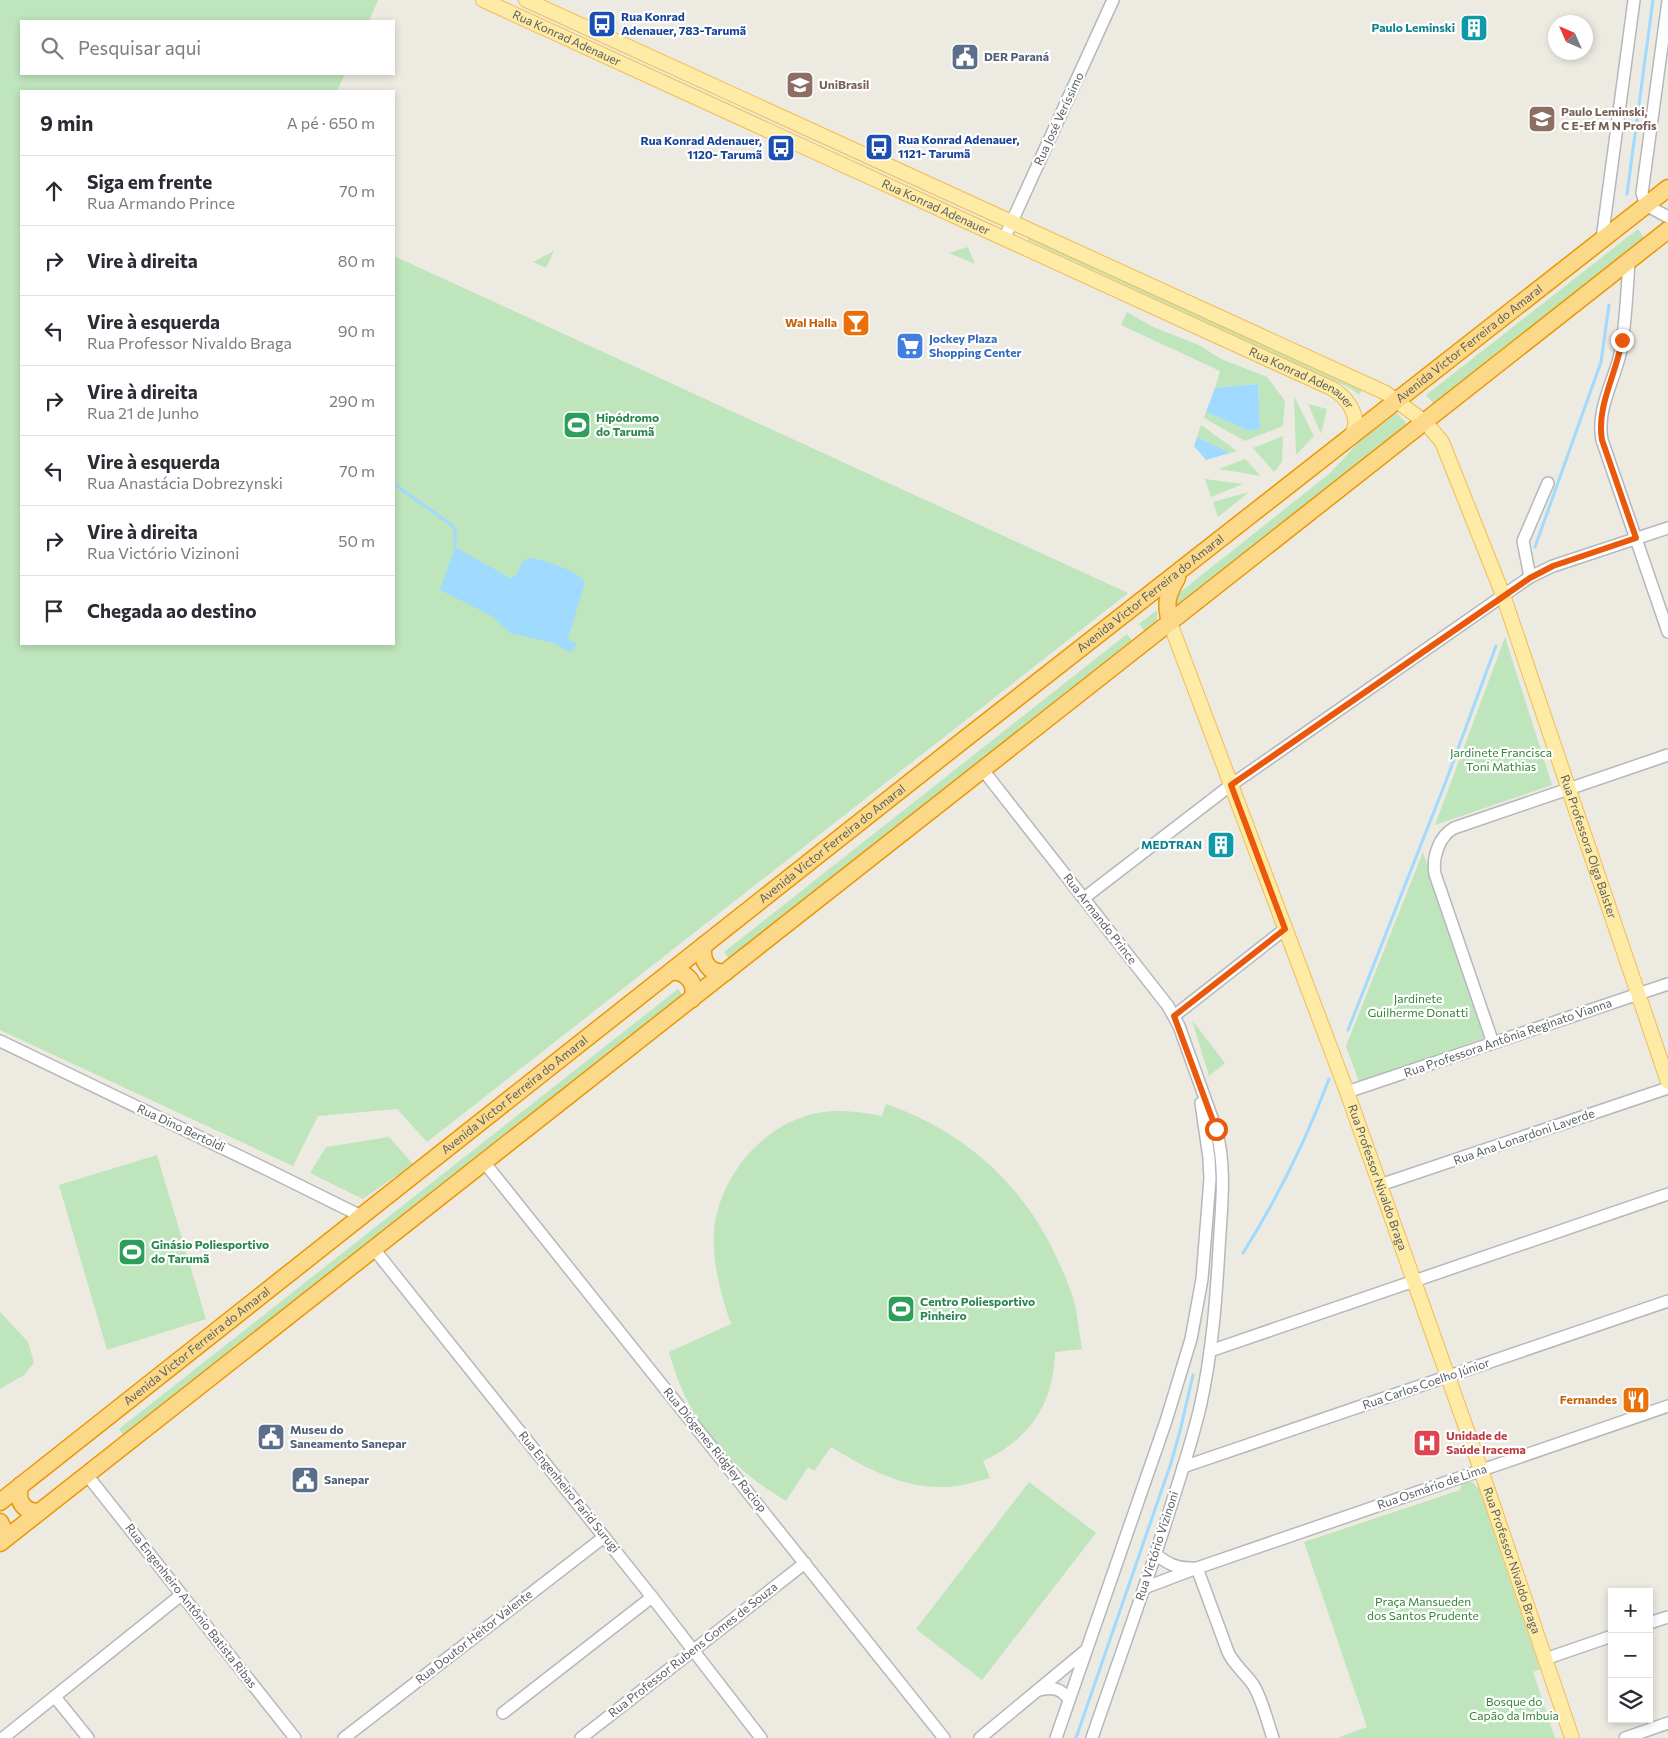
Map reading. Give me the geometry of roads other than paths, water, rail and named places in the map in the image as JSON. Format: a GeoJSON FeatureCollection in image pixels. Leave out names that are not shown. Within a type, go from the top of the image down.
{"type":"FeatureCollection","features":[{"type":"Feature","properties":{"kind":"highway","name":"Avenida Victor Ferreira do Amaral"},"geometry":{"type":"LineString","coordinates":[[0,1502],[704,945],[1668,188]]}},
{"type":"Feature","properties":{"kind":"highway"},"geometry":{"type":"LineString","coordinates":[[1,1542],[1668,230]]}},
{"type":"Feature","properties":{"kind":"highway"},"geometry":{"type":"LineString","coordinates":[[1170,623],[1166,607],[1168,595],[1180,571]]}},
{"type":"Feature","properties":{"kind":"highway"},"geometry":{"type":"LineString","coordinates":[[704,945],[703,956],[707,966],[717,972],[726,972]]}},
{"type":"Feature","properties":{"kind":"highway"},"geometry":{"type":"LineString","coordinates":[[671,972],[682,973],[690,980],[694,988],[692,999]]}},
{"type":"Feature","properties":{"kind":"highway"},"geometry":{"type":"LineString","coordinates":[[21,1485],[19,1495],[23,1506],[31,1512],[39,1512]]}},
{"type":"Feature","properties":{"kind":"highway"},"geometry":{"type":"LineString","coordinates":[[0,1522],[4,1531],[1,1542]]}},
{"type":"Feature","properties":{"kind":"main road","name":"Rua Konrad Adenauer"},"geometry":{"type":"LineString","coordinates":[[483,0],[1338,393],[1348,402],[1354,414],[1354,427],[1348,439]]}},
{"type":"Feature","properties":{"kind":"main road","name":"Rua Konrad Adenauer"},"geometry":{"type":"LineString","coordinates":[[526,0],[1386,393],[1425,422]]}},
{"type":"Feature","properties":{"kind":"main road","name":"Rua Professora Olga Balster"},"geometry":{"type":"LineString","coordinates":[[1425,422],[1442,442],[1503,595],[1668,1082]]}},
{"type":"Feature","properties":{"kind":"main road","name":"Rua Professor Nivaldo Braga"},"geometry":{"type":"LineString","coordinates":[[1170,623],[1347,1092],[1572,1738]]}},
{"type":"Feature","properties":{"kind":"street","name":"Rua José Veríssimo"},"geometry":{"type":"LineString","coordinates":[[1004,239],[1113,0]]}},
{"type":"Feature","properties":{"kind":"street"},"geometry":{"type":"LineString","coordinates":[[1602,239],[1634,0]]}},
{"type":"Feature","properties":{"kind":"street"},"geometry":{"type":"LineString","coordinates":[[1668,0],[1642,194],[1646,205],[1668,216]]}},
{"type":"Feature","properties":{"kind":"street"},"geometry":{"type":"LineString","coordinates":[[1629,261],[1621,349],[1600,419],[1602,440],[1668,632]]}},
{"type":"Feature","properties":{"kind":"street"},"geometry":{"type":"LineString","coordinates":[[1530,578],[1523,541],[1548,483]]}},
{"type":"Feature","properties":{"kind":"street"},"geometry":{"type":"LineString","coordinates":[[1084,898],[1231,785],[1503,595],[1553,566],[1668,528]]}},
{"type":"Feature","properties":{"kind":"street"},"geometry":{"type":"LineString","coordinates":[[1493,1043],[1435,874],[1435,860],[1445,834],[1454,828],[1668,755]]}},
{"type":"Feature","properties":{"kind":"street","name":"Rua Armando Prince"},"geometry":{"type":"LineString","coordinates":[[983,770],[1162,997],[1174,1016],[1221,1146],[1223,1169],[1217,1281],[1210,1351]]}},
{"type":"Feature","properties":{"kind":"street"},"geometry":{"type":"LineString","coordinates":[[1174,1016],[1285,929]]}},
{"type":"Feature","properties":{"kind":"street","name":"Rua Professora Antônia Reginato Vianna"},"geometry":{"type":"LineString","coordinates":[[1347,1092],[1668,984]]}},
{"type":"Feature","properties":{"kind":"street","name":"Rua Dino Bertoldi"},"geometry":{"type":"LineString","coordinates":[[0,1041],[361,1216]]}},
{"type":"Feature","properties":{"kind":"street","name":"Rua Armando Prince"},"geometry":{"type":"LineString","coordinates":[[1086,1651],[1158,1444],[1185,1361],[1197,1311],[1202,1280],[1210,1179],[1206,1135],[1197,1079]]}},
{"type":"Feature","properties":{"kind":"street","name":"Rua Ana Lonardoni Laverde"},"geometry":{"type":"LineString","coordinates":[[1380,1185],[1668,1088]]}},
{"type":"Feature","properties":{"kind":"street","name":"Rua Diógenes Ridgley Raciop"},"geometry":{"type":"LineString","coordinates":[[484,1162],[944,1738]]}},
{"type":"Feature","properties":{"kind":"street"},"geometry":{"type":"LineString","coordinates":[[1210,1351],[1668,1194]]}},
{"type":"Feature","properties":{"kind":"street","name":"Rua Engenheiro Farid Surugi"},"geometry":{"type":"LineString","coordinates":[[374,1249],[652,1597],[760,1738]]}},
{"type":"Feature","properties":{"kind":"street","name":"Rua Carlos Coelho Júnior"},"geometry":{"type":"LineString","coordinates":[[1183,1467],[1668,1301]]}},
{"type":"Feature","properties":{"kind":"street","name":"Rua Victório Vizinoni"},"geometry":{"type":"LineString","coordinates":[[1092,1738],[1156,1554],[1183,1467],[1201,1404],[1210,1351]]}},
{"type":"Feature","properties":{"kind":"street","name":"Rua Osmário de Lima"},"geometry":{"type":"LineString","coordinates":[[1144,1588],[1197,1568],[1668,1406]]}},
{"type":"Feature","properties":{"kind":"street","name":"Rua Engenheiro Antônio Batista Ribas"},"geometry":{"type":"LineString","coordinates":[[86,1475],[295,1738]]}},
{"type":"Feature","properties":{"kind":"street","name":"Rua Doutor Heitor Valente"},"geometry":{"type":"LineString","coordinates":[[344,1738],[604,1537]]}},
{"type":"Feature","properties":{"kind":"street","name":"Rua Osmário de Lima"},"geometry":{"type":"LineString","coordinates":[[1156,1554],[1164,1561],[1178,1568],[1197,1568]]}},
{"type":"Feature","properties":{"kind":"street","name":"Rua Professor Rubens Gomes de Souza"},"geometry":{"type":"LineString","coordinates":[[581,1738],[805,1563]]}},
{"type":"Feature","properties":{"kind":"street"},"geometry":{"type":"LineString","coordinates":[[1197,1568],[1228,1652],[1234,1663],[1255,1689],[1273,1738]]}},
{"type":"Feature","properties":{"kind":"street"},"geometry":{"type":"LineString","coordinates":[[3,1738],[182,1595]]}},
{"type":"Feature","properties":{"kind":"street"},"geometry":{"type":"LineString","coordinates":[[503,1714],[652,1597]]}},
{"type":"Feature","properties":{"kind":"street"},"geometry":{"type":"LineString","coordinates":[[1653,1622],[1668,1617]]}},
{"type":"Feature","properties":{"kind":"street"},"geometry":{"type":"LineString","coordinates":[[1545,1659],[1608,1637]]}},
{"type":"Feature","properties":{"kind":"street"},"geometry":{"type":"LineString","coordinates":[[980,1738],[1086,1651]]}},
{"type":"Feature","properties":{"kind":"street"},"geometry":{"type":"LineString","coordinates":[[1056,1738],[1086,1651]]}},
{"type":"Feature","properties":{"kind":"street"},"geometry":{"type":"LineString","coordinates":[[1040,1690],[1055,1688],[1069,1699]]}},
{"type":"Feature","properties":{"kind":"street"},"geometry":{"type":"LineString","coordinates":[[55,1697],[88,1738]]}},
{"type":"Feature","properties":{"kind":"street"},"geometry":{"type":"LineString","coordinates":[[1625,1738],[1668,1723]]}},
{"type":"Feature","properties":{"kind":"water"},"geometry":{"type":"Polygon","coordinates":[[[1258,384],[1260,428],[1250,431],[1206,412],[1215,388],[1258,384]]]}},
{"type":"Feature","properties":{"kind":"water"},"geometry":{"type":"Polygon","coordinates":[[[1197,437],[1230,453],[1206,460],[1194,446],[1197,437]]]}},
{"type":"Feature","properties":{"kind":"water"},"geometry":{"type":"Polygon","coordinates":[[[455,547],[510,578],[516,576],[522,562],[528,558],[560,566],[582,579],[585,583],[568,639],[577,644],[570,653],[553,643],[510,633],[492,616],[440,590],[455,547]]]}},
{"type":"Feature","properties":{"kind":"waterway"},"geometry":{"type":"LineString","coordinates":[[1627,194],[1653,0]]}},
{"type":"Feature","properties":{"kind":"waterway"},"geometry":{"type":"LineString","coordinates":[[1535,547],[1601,362],[1609,305]]}},
{"type":"Feature","properties":{"kind":"waterway"},"geometry":{"type":"LineString","coordinates":[[395,485],[453,526],[455,530],[455,547]]}},
{"type":"Feature","properties":{"kind":"waterway"},"geometry":{"type":"LineString","coordinates":[[1348,1030],[1446,781],[1496,646]]}},
{"type":"Feature","properties":{"kind":"waterway"},"geometry":{"type":"LineString","coordinates":[[1243,1253],[1268,1211],[1290,1168],[1311,1124],[1329,1079]]}},
{"type":"Feature","properties":{"kind":"waterway"},"geometry":{"type":"LineString","coordinates":[[1076,1738],[1171,1463],[1193,1375]]}},
{"type":"Feature","properties":{"kind":"place","name":"Rua Konrad Adenauer, 783-Tarumã"},"geometry":{"type":"Point","coordinates":[602,24]}},
{"type":"Feature","properties":{"kind":"place","name":"Paulo Leminski"},"geometry":{"type":"Point","coordinates":[1474,28]}},
{"type":"Feature","properties":{"kind":"place","name":"DER Paraná"},"geometry":{"type":"Point","coordinates":[965,57]}},
{"type":"Feature","properties":{"kind":"place","name":"UniBrasil"},"geometry":{"type":"Point","coordinates":[800,85]}},
{"type":"Feature","properties":{"kind":"place","name":"Paulo Leminski, C E-Ef M N Profis"},"geometry":{"type":"Point","coordinates":[1542,119]}},
{"type":"Feature","properties":{"kind":"place","name":"Rua Konrad Adenauer, 1121- Tarumã"},"geometry":{"type":"Point","coordinates":[879,147]}},
{"type":"Feature","properties":{"kind":"place","name":"Rua Konrad Adenauer, 1120- Tarumã"},"geometry":{"type":"Point","coordinates":[781,148]}},
{"type":"Feature","properties":{"kind":"place","name":"Wal Halla"},"geometry":{"type":"Point","coordinates":[856,323]}},
{"type":"Feature","properties":{"kind":"place","name":"Jockey Plaza Shopping Center"},"geometry":{"type":"Point","coordinates":[910,346]}},
{"type":"Feature","properties":{"kind":"place","name":"Hipódromo do Tarumã"},"geometry":{"type":"Point","coordinates":[577,425]}},
{"type":"Feature","properties":{"kind":"place","name":"MEDTRAN"},"geometry":{"type":"Point","coordinates":[1221,845]}},
{"type":"Feature","properties":{"kind":"place","name":"Ginásio Poliesportivo do Tarumã"},"geometry":{"type":"Point","coordinates":[132,1252]}},
{"type":"Feature","properties":{"kind":"place","name":"Centro Poliesportivo Pinheiro"},"geometry":{"type":"Point","coordinates":[901,1309]}},
{"type":"Feature","properties":{"kind":"place","name":"Fernandes"},"geometry":{"type":"Point","coordinates":[1636,1400]}},
{"type":"Feature","properties":{"kind":"place","name":"Museu do Saneamento Sanepar"},"geometry":{"type":"Point","coordinates":[271,1437]}},
{"type":"Feature","properties":{"kind":"place","name":"Unidade de Saúde Iracema"},"geometry":{"type":"Point","coordinates":[1427,1443]}},
{"type":"Feature","properties":{"kind":"place","name":"Sanepar"},"geometry":{"type":"Point","coordinates":[305,1480]}},
{"type":"Feature","properties":{"kind":"park label","name":"Jardinete Francisca Toni Mathias"},"geometry":{"type":"Point","coordinates":[1501,760]}},
{"type":"Feature","properties":{"kind":"park label","name":"Jardinete Guilherme Donatti"},"geometry":{"type":"Point","coordinates":[1418,1006]}},
{"type":"Feature","properties":{"kind":"park label","name":"Praça Mansueden dos Santos Prudente"},"geometry":{"type":"Point","coordinates":[1423,1609]}},
{"type":"Feature","properties":{"kind":"park label","name":"Bosque do Capão da Imbuia"},"geometry":{"type":"Point","coordinates":[1514,1709]}}]}
